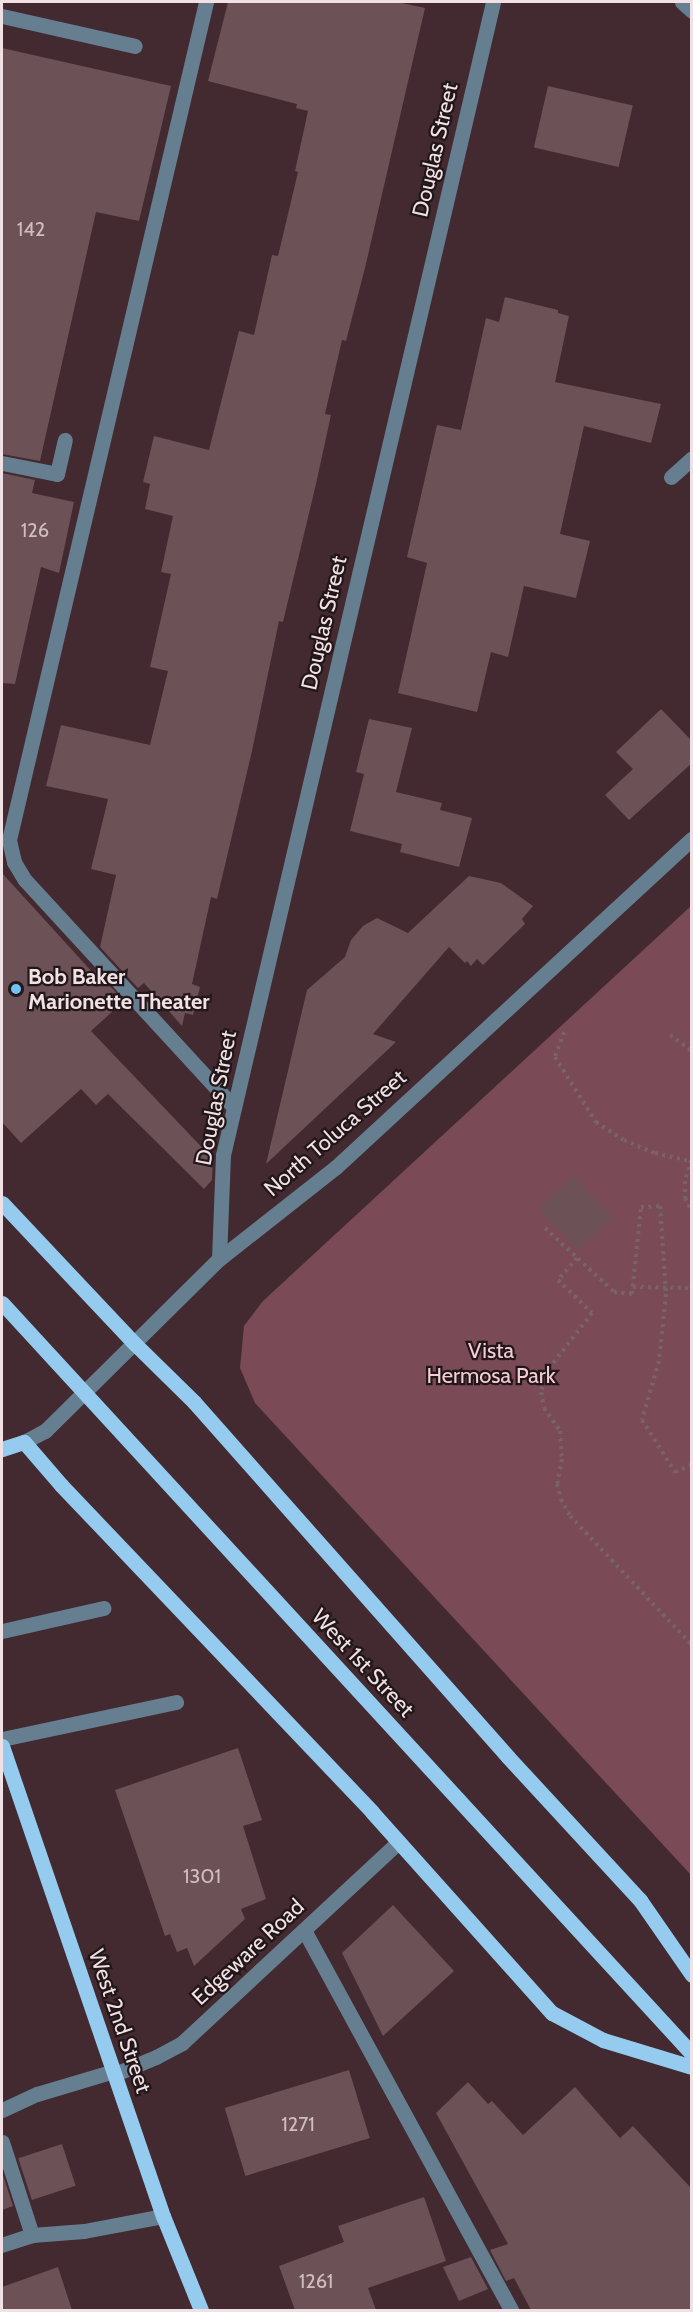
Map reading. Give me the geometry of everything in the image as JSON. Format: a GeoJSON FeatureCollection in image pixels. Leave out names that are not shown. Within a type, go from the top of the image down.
{"type":"FeatureCollection","features":[{"type":"Feature","properties":{"kind":"main road"},"geometry":{"type":"LineString","coordinates":[[2,1203],[135,1344],[194,1402],[508,1756],[640,1900],[692,1975]]}},
{"type":"Feature","properties":{"kind":"main road","name":"West 1st Street"},"geometry":{"type":"LineString","coordinates":[[2,1303],[692,2054]]}},
{"type":"Feature","properties":{"kind":"main road"},"geometry":{"type":"LineString","coordinates":[[24,1442],[61,1485],[398,1842],[552,2013],[603,2040],[692,2067]]}},
{"type":"Feature","properties":{"kind":"main road","name":"North Toluca Street"},"geometry":{"type":"LineString","coordinates":[[2,1449],[24,1442]]}},
{"type":"Feature","properties":{"kind":"main road","name":"West 2nd Street"},"geometry":{"type":"LineString","coordinates":[[2,1746],[5,1767],[163,2216],[201,2310]]}},
{"type":"Feature","properties":{"kind":"street"},"geometry":{"type":"LineString","coordinates":[[206,2],[9,840],[14,862],[25,880],[234,1107]]}},
{"type":"Feature","properties":{"kind":"street","name":"Douglas Street"},"geometry":{"type":"LineString","coordinates":[[219,1259],[223,1155],[493,2]]}},
{"type":"Feature","properties":{"kind":"street"},"geometry":{"type":"LineString","coordinates":[[682,2],[692,11]]}},
{"type":"Feature","properties":{"kind":"street"},"geometry":{"type":"LineString","coordinates":[[2,16],[135,46]]}},
{"type":"Feature","properties":{"kind":"street"},"geometry":{"type":"LineString","coordinates":[[2,463],[57,474],[65,440]]}},
{"type":"Feature","properties":{"kind":"street"},"geometry":{"type":"LineString","coordinates":[[670,477],[692,458]]}},
{"type":"Feature","properties":{"kind":"street","name":"North Toluca Street"},"geometry":{"type":"LineString","coordinates":[[24,1442],[45,1431],[219,1259],[336,1167],[692,839]]}},
{"type":"Feature","properties":{"kind":"street"},"geometry":{"type":"LineString","coordinates":[[2,1631],[103,1608]]}},
{"type":"Feature","properties":{"kind":"street"},"geometry":{"type":"LineString","coordinates":[[2,1739],[176,1702]]}},
{"type":"Feature","properties":{"kind":"street","name":"Edgeware Road"},"geometry":{"type":"LineString","coordinates":[[2,2110],[37,2094],[114,2073],[156,2057],[182,2043],[398,1842]]}},
{"type":"Feature","properties":{"kind":"street"},"geometry":{"type":"LineString","coordinates":[[304,1930],[511,2310]]}},
{"type":"Feature","properties":{"kind":"street"},"geometry":{"type":"LineString","coordinates":[[2,2142],[32,2235]]}},
{"type":"Feature","properties":{"kind":"street"},"geometry":{"type":"LineString","coordinates":[[2,2245],[32,2235],[84,2231],[163,2216]]}},
{"type":"Feature","properties":{"kind":"path"},"geometry":{"type":"LineString","coordinates":[[564,1032],[555,1057],[596,1122],[624,1140],[655,1153],[691,1160],[685,1181],[685,1198],[692,1212]]}},
{"type":"Feature","properties":{"kind":"path"},"geometry":{"type":"LineString","coordinates":[[670,1035],[692,1051]]}},
{"type":"Feature","properties":{"kind":"path"},"geometry":{"type":"LineString","coordinates":[[544,1228],[614,1292],[632,1294],[641,1207],[660,1206],[666,1287],[659,1361],[642,1420],[675,1472],[691,1464]]}},
{"type":"Feature","properties":{"kind":"path"},"geometry":{"type":"LineString","coordinates":[[577,1258],[558,1280],[592,1313],[546,1372],[541,1392],[544,1408],[560,1431],[562,1459],[557,1484],[561,1499],[570,1516],[692,1645]]}},
{"type":"Feature","properties":{"kind":"path"},"geometry":{"type":"LineString","coordinates":[[633,1287],[692,1288]]}},
{"type":"Feature","properties":{"kind":"green space","name":"Vista Hermosa Park"},"geometry":{"type":"Polygon","coordinates":[[[691,906],[691,1875],[255,1403],[240,1368],[244,1326],[263,1301],[691,906]]]}},
{"type":"Feature","properties":{"kind":"building"},"geometry":{"type":"Polygon","coordinates":[[[228,2],[397,2],[425,8],[365,268],[346,341],[342,340],[325,414],[331,415],[316,484],[283,622],[279,621],[252,751],[217,899],[211,897],[192,984],[200,987],[193,1015],[185,1013],[182,1026],[144,983],[138,988],[100,947],[116,875],[91,869],[108,799],[46,786],[61,725],[150,745],[168,671],[150,667],[171,574],[161,572],[173,516],[145,509],[150,484],[143,482],[154,436],[209,450],[239,331],[254,335],[272,255],[278,256],[298,172],[295,171],[308,111],[296,108],[297,104],[208,81],[228,2]]]}},
{"type":"Feature","properties":{"kind":"building"},"geometry":{"type":"Polygon","coordinates":[[[2,48],[171,86],[139,221],[96,212],[40,461],[2,454],[2,48]]]}},
{"type":"Feature","properties":{"kind":"building"},"geometry":{"type":"Polygon","coordinates":[[[548,86],[633,106],[619,167],[534,147],[548,86]]]}},
{"type":"Feature","properties":{"kind":"building"},"geometry":{"type":"Polygon","coordinates":[[[505,297],[558,310],[558,313],[569,316],[555,382],[661,404],[651,443],[584,426],[560,534],[590,541],[576,598],[524,586],[508,657],[491,652],[477,712],[398,693],[427,563],[407,557],[437,425],[461,430],[486,318],[499,322],[505,297]]]}},
{"type":"Feature","properties":{"kind":"building"},"geometry":{"type":"Polygon","coordinates":[[[2,473],[35,480],[32,493],[74,502],[59,573],[41,567],[15,684],[2,683],[2,473]]]}},
{"type":"Feature","properties":{"kind":"building"},"geometry":{"type":"Polygon","coordinates":[[[661,709],[692,741],[692,763],[629,820],[605,795],[633,769],[616,752],[661,709]]]}},
{"type":"Feature","properties":{"kind":"building"},"geometry":{"type":"Polygon","coordinates":[[[369,719],[412,728],[396,792],[442,803],[440,810],[472,818],[459,867],[400,852],[402,844],[350,831],[364,774],[356,772],[369,719]]]}},
{"type":"Feature","properties":{"kind":"building"},"geometry":{"type":"Polygon","coordinates":[[[2,873],[94,974],[95,970],[124,1001],[91,1031],[213,1159],[212,1180],[204,1189],[108,1094],[96,1105],[81,1089],[21,1143],[2,1122],[2,873]]]}},
{"type":"Feature","properties":{"kind":"building"},"geometry":{"type":"Polygon","coordinates":[[[469,876],[501,883],[533,906],[522,919],[525,924],[483,965],[477,959],[471,966],[467,961],[465,963],[449,947],[373,1034],[396,1042],[266,1164],[307,990],[345,957],[351,940],[363,926],[377,918],[408,933],[469,876]]]}},
{"type":"Feature","properties":{"kind":"building"},"geometry":{"type":"Polygon","coordinates":[[[573,1176],[613,1217],[578,1250],[538,1209],[573,1176]]]}},
{"type":"Feature","properties":{"kind":"building"},"geometry":{"type":"Polygon","coordinates":[[[238,1748],[262,1820],[243,1826],[266,1899],[241,1909],[245,1919],[194,1966],[187,1948],[177,1952],[170,1934],[165,1936],[115,1790],[238,1748]]]}},
{"type":"Feature","properties":{"kind":"building"},"geometry":{"type":"Polygon","coordinates":[[[393,1905],[454,1971],[383,2036],[342,1953],[393,1905]]]}},
{"type":"Feature","properties":{"kind":"building"},"geometry":{"type":"Polygon","coordinates":[[[349,2070],[370,2138],[245,2176],[225,2108],[349,2070]]]}},
{"type":"Feature","properties":{"kind":"building"},"geometry":{"type":"Polygon","coordinates":[[[468,2082],[488,2104],[492,2101],[523,2135],[575,2087],[620,2138],[633,2126],[692,2189],[692,2310],[531,2310],[514,2278],[506,2281],[490,2250],[508,2244],[436,2113],[468,2082]]]}},
{"type":"Feature","properties":{"kind":"building"},"geometry":{"type":"Polygon","coordinates":[[[62,2144],[76,2186],[32,2200],[18,2158],[62,2144]]]}},
{"type":"Feature","properties":{"kind":"building"},"geometry":{"type":"Polygon","coordinates":[[[2,2172],[13,2206],[2,2210],[2,2172]]]}},
{"type":"Feature","properties":{"kind":"building"},"geometry":{"type":"Polygon","coordinates":[[[424,2197],[446,2261],[368,2288],[376,2310],[295,2310],[279,2266],[344,2242],[338,2226],[424,2197]]]}},
{"type":"Feature","properties":{"kind":"building"},"geometry":{"type":"Polygon","coordinates":[[[471,2257],[488,2289],[459,2301],[443,2267],[471,2257]]]}},
{"type":"Feature","properties":{"kind":"building"},"geometry":{"type":"Polygon","coordinates":[[[58,2267],[72,2310],[2,2310],[2,2287],[58,2267]]]}},
{"type":"Feature","properties":{"kind":"place","name":"Bob Baker Marionette Theater"},"geometry":{"type":"Point","coordinates":[16,989]}}]}
